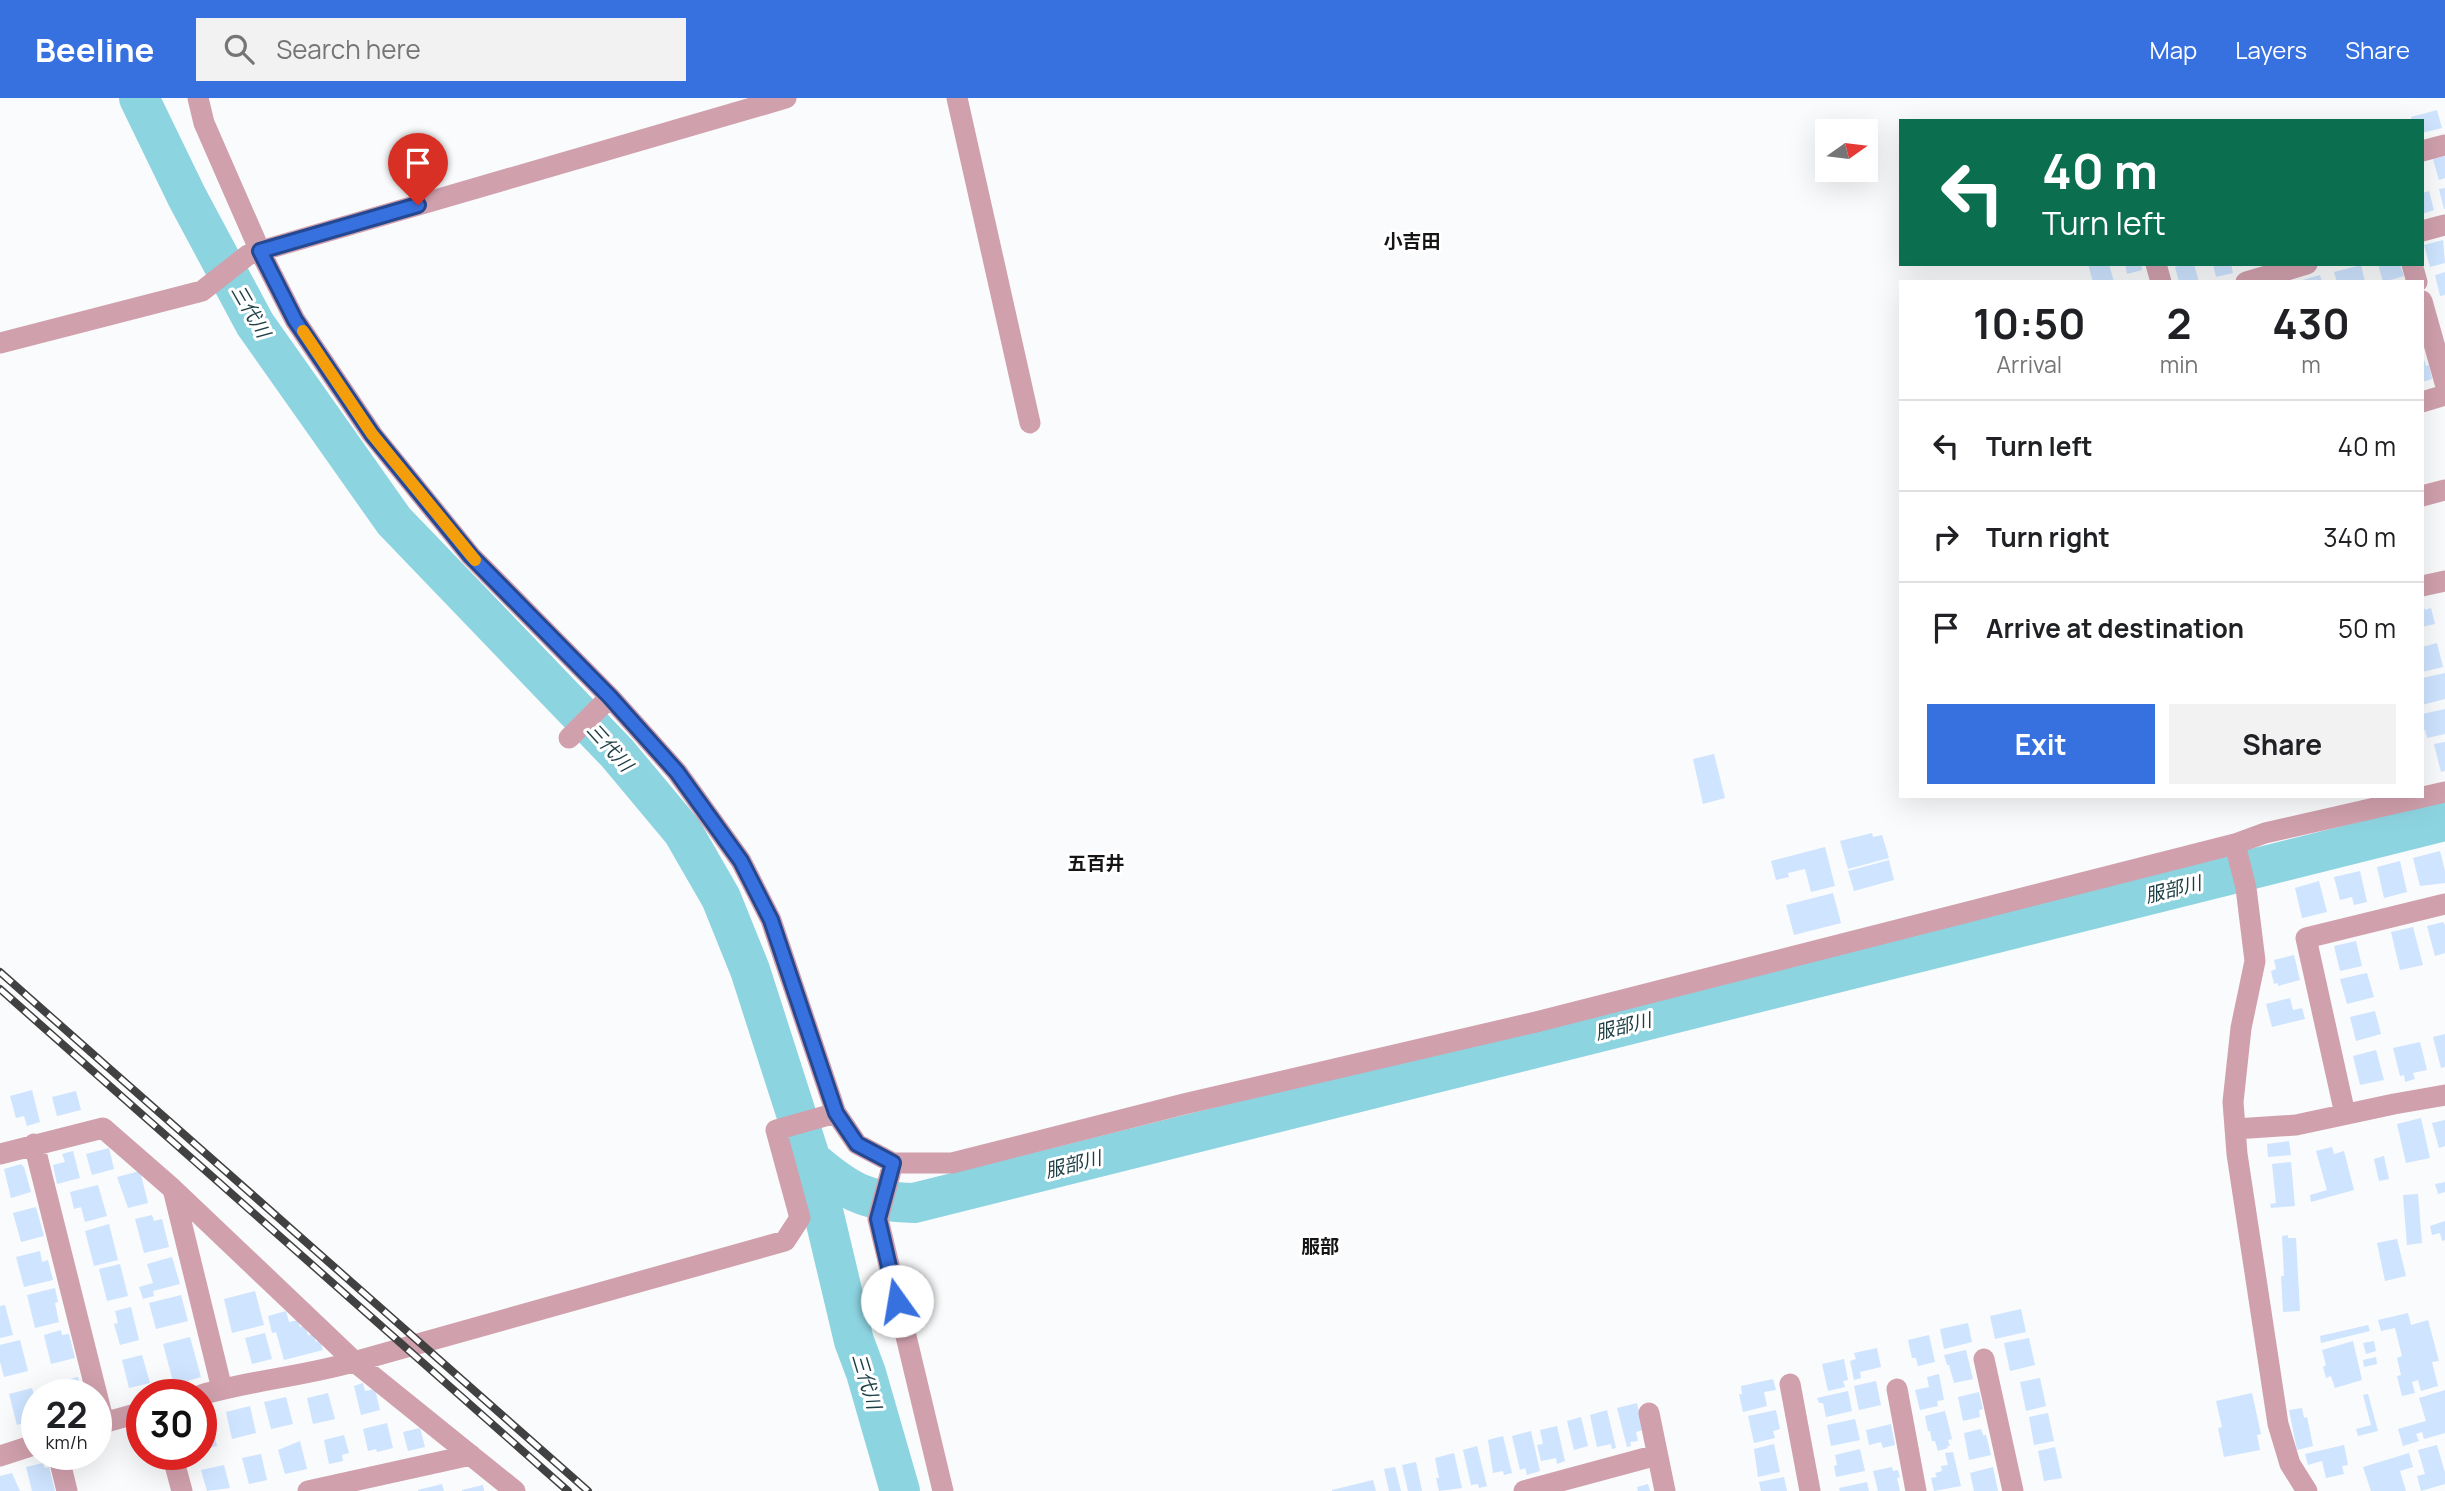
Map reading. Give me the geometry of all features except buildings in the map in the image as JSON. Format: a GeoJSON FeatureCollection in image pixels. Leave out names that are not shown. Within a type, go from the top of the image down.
{"type":"FeatureCollection","features":[{"type":"Feature","properties":{"kind":"street"},"geometry":{"type":"LineString","coordinates":[[198,98],[204,122],[254,253],[295,320],[372,434],[471,556],[677,772],[741,861],[771,920],[832,1114],[857,1144],[891,1169],[952,1163],[1184,1104],[1536,1022],[2235,844],[2343,806],[2401,798]]}},
{"type":"Feature","properties":{"kind":"street"},"geometry":{"type":"LineString","coordinates":[[0,343],[202,291],[254,253],[786,98]]}},
{"type":"Feature","properties":{"kind":"street"},"geometry":{"type":"LineString","coordinates":[[957,98],[1030,423]]}},
{"type":"Feature","properties":{"kind":"street"},"geometry":{"type":"LineString","coordinates":[[2424,150],[2445,145]]}},
{"type":"Feature","properties":{"kind":"street"},"geometry":{"type":"LineString","coordinates":[[2424,230],[2445,225]]}},
{"type":"Feature","properties":{"kind":"street"},"geometry":{"type":"LineString","coordinates":[[2251,280],[2281,268]]}},
{"type":"Feature","properties":{"kind":"street"},"geometry":{"type":"LineString","coordinates":[[2429,310],[2445,383]]}},
{"type":"Feature","properties":{"kind":"street"},"geometry":{"type":"LineString","coordinates":[[2424,401],[2445,395]]}},
{"type":"Feature","properties":{"kind":"street"},"geometry":{"type":"LineString","coordinates":[[2424,495],[2445,490]]}},
{"type":"Feature","properties":{"kind":"street"},"geometry":{"type":"LineString","coordinates":[[2424,586],[2445,581]]}},
{"type":"Feature","properties":{"kind":"street"},"geometry":{"type":"LineString","coordinates":[[571,736],[609,699]]}},
{"type":"Feature","properties":{"kind":"street"},"geometry":{"type":"LineString","coordinates":[[2424,795],[2445,792]]}},
{"type":"Feature","properties":{"kind":"street"},"geometry":{"type":"LineString","coordinates":[[2235,844],[2246,888],[2255,961],[2232,1102],[2235,1129],[2278,1424],[2290,1464],[2307,1491]]}},
{"type":"Feature","properties":{"kind":"street"},"geometry":{"type":"LineString","coordinates":[[2345,1114],[2306,938],[2445,904]]}},
{"type":"Feature","properties":{"kind":"street"},"geometry":{"type":"LineString","coordinates":[[2235,1129],[2296,1125],[2445,1095]]}},
{"type":"Feature","properties":{"kind":"street"},"geometry":{"type":"LineString","coordinates":[[217,1391],[355,1362],[403,1346],[491,1325],[785,1241],[800,1218],[776,1130],[832,1114]]}},
{"type":"Feature","properties":{"kind":"street"},"geometry":{"type":"LineString","coordinates":[[0,1154],[103,1128],[173,1189],[355,1362],[514,1491]]}},
{"type":"Feature","properties":{"kind":"street"},"geometry":{"type":"LineString","coordinates":[[34,1144],[89,1379]]}},
{"type":"Feature","properties":{"kind":"street"},"geometry":{"type":"LineString","coordinates":[[891,1169],[878,1219],[943,1491]]}},
{"type":"Feature","properties":{"kind":"street"},"geometry":{"type":"LineString","coordinates":[[173,1189],[209,1379]]}},
{"type":"Feature","properties":{"kind":"street"},"geometry":{"type":"LineString","coordinates":[[1984,1359],[2013,1491]]}},
{"type":"Feature","properties":{"kind":"street"},"geometry":{"type":"LineString","coordinates":[[1790,1384],[1810,1491]]}},
{"type":"Feature","properties":{"kind":"street"},"geometry":{"type":"LineString","coordinates":[[1897,1389],[1916,1491]]}},
{"type":"Feature","properties":{"kind":"street"},"geometry":{"type":"LineString","coordinates":[[1649,1413],[1665,1491]]}},
{"type":"Feature","properties":{"kind":"street"},"geometry":{"type":"LineString","coordinates":[[0,1456],[21,1449]]}},
{"type":"Feature","properties":{"kind":"street"},"geometry":{"type":"LineString","coordinates":[[307,1491],[471,1455]]}},
{"type":"Feature","properties":{"kind":"street"},"geometry":{"type":"LineString","coordinates":[[1524,1491],[1657,1455]]}},
{"type":"Feature","properties":{"kind":"street"},"geometry":{"type":"LineString","coordinates":[[62,1470],[67,1491]]}},
{"type":"Feature","properties":{"kind":"street"},"geometry":{"type":"LineString","coordinates":[[176,1470],[182,1491]]}},
{"type":"Feature","properties":{"kind":"waterway","name":"三代川"},"geometry":{"type":"LineString","coordinates":[[139,98],[187,197],[255,324],[394,521],[617,753],[683,832],[721,898],[750,970],[811,1160],[854,1341],[900,1491]]}},
{"type":"Feature","properties":{"kind":"waterway","name":"服部川"},"geometry":{"type":"LineString","coordinates":[[811,1160],[835,1180],[858,1193],[882,1200],[914,1203],[2445,821]]}},
{"type":"Feature","properties":{"kind":"railway"},"geometry":{"type":"LineString","coordinates":[[0,972],[588,1491]]}},
{"type":"Feature","properties":{"kind":"railway"},"geometry":{"type":"LineString","coordinates":[[0,989],[568,1491]]}},
{"type":"Feature","properties":{"kind":"slow traffic"},"geometry":{"type":"LineString","coordinates":[[303,331],[372,434],[475,560]]}},
{"type":"Feature","properties":{"kind":"district","name":"小吉田"},"geometry":{"type":"Point","coordinates":[1412,241]}},
{"type":"Feature","properties":{"kind":"district","name":"五百井"},"geometry":{"type":"Point","coordinates":[1096,863]}},
{"type":"Feature","properties":{"kind":"district","name":"服部"},"geometry":{"type":"Point","coordinates":[1320,1246]}},
{"type":"Feature","properties":{"kind":"route"},"geometry":{"type":"LineString","coordinates":[[418,205],[260,251],[295,320],[372,434],[471,556],[610,697],[677,772],[741,861],[771,920],[836,1113],[857,1144],[893,1163],[878,1219],[897,1301]]}}]}
